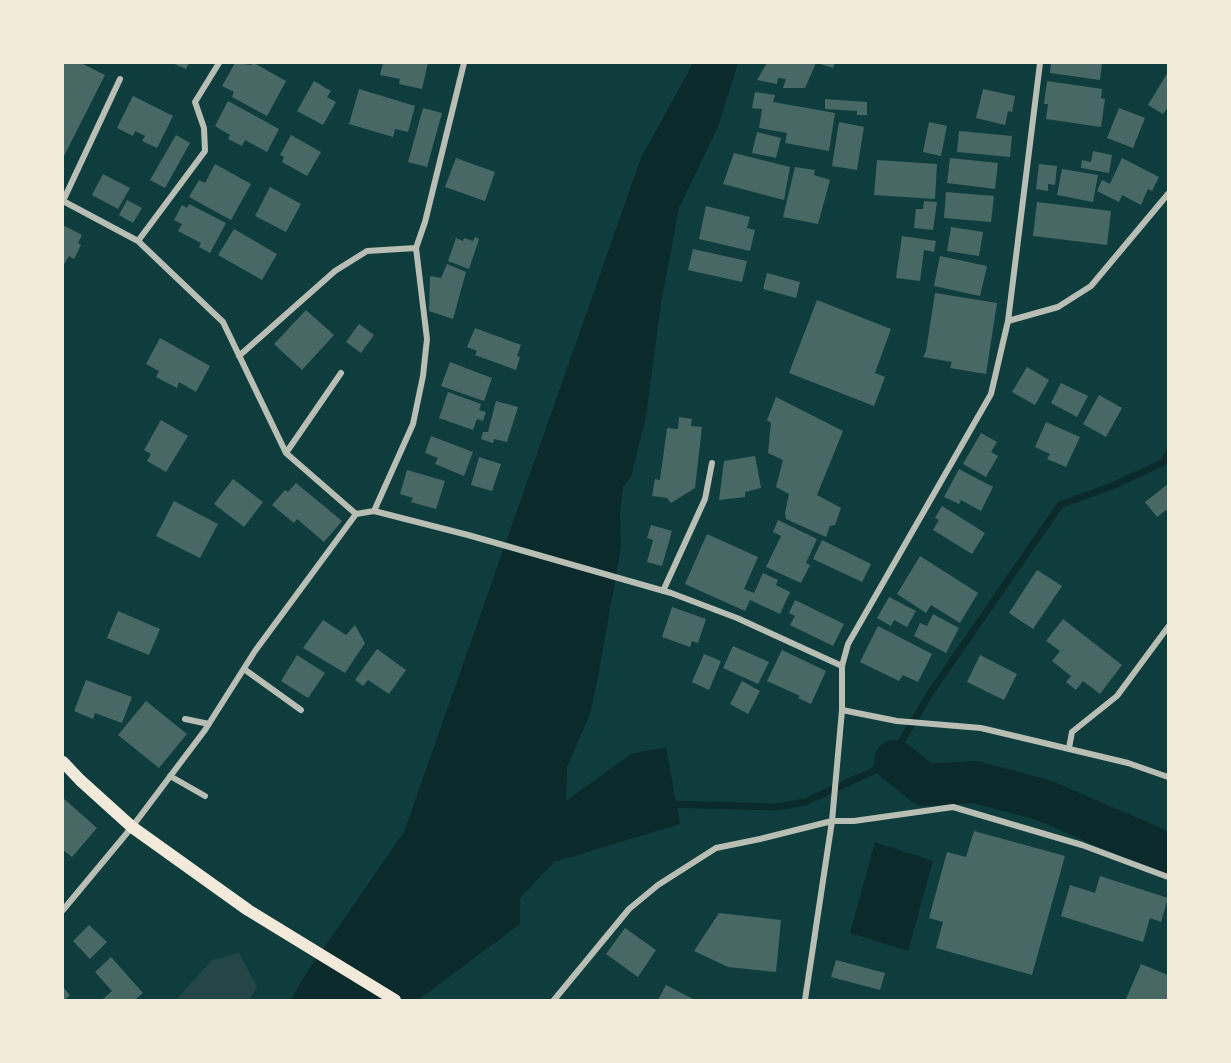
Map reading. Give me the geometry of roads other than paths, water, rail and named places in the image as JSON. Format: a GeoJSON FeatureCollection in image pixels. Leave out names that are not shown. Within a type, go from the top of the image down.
{"type":"FeatureCollection","features":[{"type":"Feature","properties":{"kind":"main road"},"geometry":{"type":"LineString","coordinates":[[63,762],[132,827],[248,910],[394,1000]]}},
{"type":"Feature","properties":{"kind":"street"},"geometry":{"type":"LineString","coordinates":[[138,241],[204,151],[204,128],[195,102],[219,63]]}},
{"type":"Feature","properties":{"kind":"street"},"geometry":{"type":"LineString","coordinates":[[374,511],[413,424],[423,376],[427,339],[416,248],[425,222],[464,63]]}},
{"type":"Feature","properties":{"kind":"street"},"geometry":{"type":"LineString","coordinates":[[805,1000],[832,821],[842,710],[842,666],[848,644],[991,394],[1008,321],[1040,63]]}},
{"type":"Feature","properties":{"kind":"street"},"geometry":{"type":"LineString","coordinates":[[120,79],[63,201],[138,241],[223,322],[286,453],[356,514]]}},
{"type":"Feature","properties":{"kind":"street"},"geometry":{"type":"LineString","coordinates":[[1008,321],[1058,307],[1091,286],[1168,194]]}},
{"type":"Feature","properties":{"kind":"street"},"geometry":{"type":"LineString","coordinates":[[239,356],[335,271],[368,251],[416,248]]}},
{"type":"Feature","properties":{"kind":"street"},"geometry":{"type":"LineString","coordinates":[[286,453],[340,373]]}},
{"type":"Feature","properties":{"kind":"street"},"geometry":{"type":"LineString","coordinates":[[663,591],[705,499],[712,463]]}},
{"type":"Feature","properties":{"kind":"street"},"geometry":{"type":"LineString","coordinates":[[63,910],[132,827],[209,724],[244,669],[356,514],[374,511],[635,582],[737,618],[842,666]]}},
{"type":"Feature","properties":{"kind":"street"},"geometry":{"type":"LineString","coordinates":[[1069,748],[1072,732],[1117,696],[1168,627]]}},
{"type":"Feature","properties":{"kind":"street"},"geometry":{"type":"LineString","coordinates":[[244,669],[301,710]]}},
{"type":"Feature","properties":{"kind":"street"},"geometry":{"type":"LineString","coordinates":[[842,710],[897,722],[981,728],[1128,763],[1168,777]]}},
{"type":"Feature","properties":{"kind":"street"},"geometry":{"type":"LineString","coordinates":[[185,719],[209,724]]}},
{"type":"Feature","properties":{"kind":"street"},"geometry":{"type":"LineString","coordinates":[[170,776],[205,796]]}},
{"type":"Feature","properties":{"kind":"street"},"geometry":{"type":"LineString","coordinates":[[554,1000],[629,909],[658,885],[716,848],[832,821],[854,821],[953,807],[1082,845],[1168,878]]}},
{"type":"Feature","properties":{"kind":"waterway"},"geometry":{"type":"LineString","coordinates":[[667,804],[777,807],[805,802],[895,761],[901,742],[931,692],[1060,505],[1112,486],[1164,462],[1168,454]]}},
{"type":"Feature","properties":{"kind":"waterway"},"geometry":{"type":"LineString","coordinates":[[895,761],[925,785],[975,782],[1043,800],[1168,854]]}}]}
